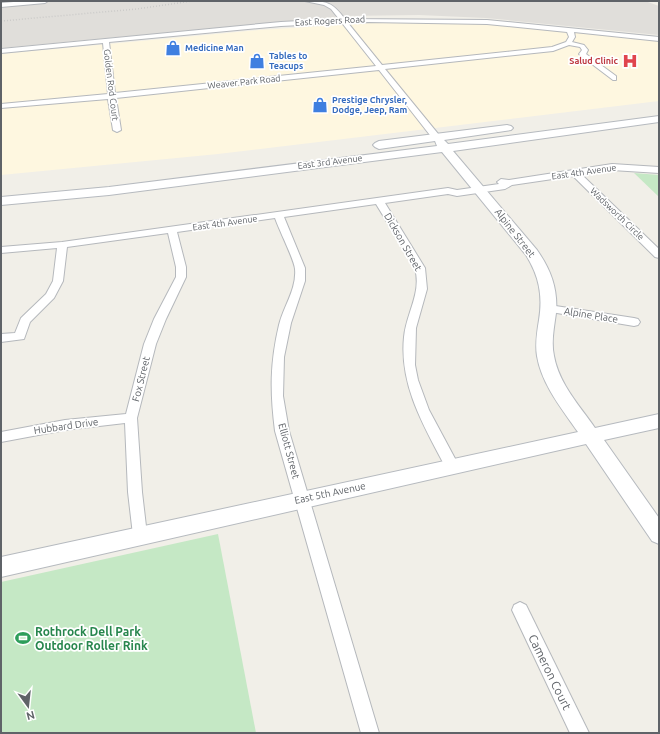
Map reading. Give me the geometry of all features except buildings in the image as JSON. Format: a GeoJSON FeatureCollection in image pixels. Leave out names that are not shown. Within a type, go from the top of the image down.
{"type":"FeatureCollection","features":[{"type":"Feature","properties":{"kind":"main road","name":"East 3rd Avenue"},"geometry":{"type":"LineString","coordinates":[[1,201],[109,191],[659,110]]}},
{"type":"Feature","properties":{"kind":"main road","name":"East 3rd Avenue"},"geometry":{"type":"LineString","coordinates":[[1,189],[123,178],[659,119]]}},
{"type":"Feature","properties":{"kind":"main road","name":"Alpine Street"},"geometry":{"type":"LineString","coordinates":[[441,143],[479,187],[532,253],[539,264],[548,288],[549,309],[545,353],[547,364],[557,387],[659,535]]}},
{"type":"Feature","properties":{"kind":"main road","name":"East 5th Avenue"},"geometry":{"type":"LineString","coordinates":[[1,567],[659,421]]}},
{"type":"Feature","properties":{"kind":"street"},"geometry":{"type":"LineString","coordinates":[[1,5],[45,1]]}},
{"type":"Feature","properties":{"kind":"street","name":"Alpine Street"},"geometry":{"type":"LineString","coordinates":[[308,1],[330,6],[343,20],[441,143]]}},
{"type":"Feature","properties":{"kind":"street","name":"East Rogers Road"},"geometry":{"type":"LineString","coordinates":[[1,51],[281,24],[343,20],[402,19],[465,21],[659,39]]}},
{"type":"Feature","properties":{"kind":"street"},"geometry":{"type":"LineString","coordinates":[[570,30],[572,37],[568,42],[582,46],[585,50],[582,54],[613,78]]}},
{"type":"Feature","properties":{"kind":"street","name":"Golden Rod Court"},"geometry":{"type":"LineString","coordinates":[[106,41],[117,130]]}},
{"type":"Feature","properties":{"kind":"street","name":"Weaver Park Road"},"geometry":{"type":"LineString","coordinates":[[1,106],[112,96],[553,48],[568,42]]}},
{"type":"Feature","properties":{"kind":"street","name":"East 4th Avenue"},"geometry":{"type":"LineString","coordinates":[[1,250],[62,245],[379,201],[448,192],[457,193],[479,187],[505,186],[509,183],[612,167],[659,170]]}},
{"type":"Feature","properties":{"kind":"street","name":"Wadsworth Circle"},"geometry":{"type":"LineString","coordinates":[[575,173],[659,255]]}},
{"type":"Feature","properties":{"kind":"street","name":"Dickson Street"},"geometry":{"type":"LineString","coordinates":[[379,201],[420,268],[423,280],[423,289],[412,324],[409,350],[411,371],[419,402],[452,466]]}},
{"type":"Feature","properties":{"kind":"street","name":"Elliott Street"},"geometry":{"type":"LineString","coordinates":[[278,215],[300,268],[300,281],[285,322],[278,357],[277,396],[282,431],[370,733]]}},
{"type":"Feature","properties":{"kind":"street","name":"Fox Street"},"geometry":{"type":"LineString","coordinates":[[140,535],[135,492],[131,418],[150,344],[160,319],[181,277],[181,266],[172,230]]}},
{"type":"Feature","properties":{"kind":"street"},"geometry":{"type":"LineString","coordinates":[[1,338],[20,336],[26,321],[50,296],[58,281],[62,245]]}},
{"type":"Feature","properties":{"kind":"street","name":"Alpine Place"},"geometry":{"type":"LineString","coordinates":[[549,309],[634,322]]}},
{"type":"Feature","properties":{"kind":"street","name":"Hubbard Drive"},"geometry":{"type":"LineString","coordinates":[[1,437],[65,425],[131,418]]}},
{"type":"Feature","properties":{"kind":"street","name":"Cameron Court"},"geometry":{"type":"LineString","coordinates":[[520,610],[580,733]]}},
{"type":"Feature","properties":{"kind":"shaded area"},"geometry":{"type":"Polygon","coordinates":[[[1,1],[645,1],[659,6],[659,35],[486,18],[419,15],[344,16],[1,48],[1,1]]]}},
{"type":"Feature","properties":{"kind":"shaded area"},"geometry":{"type":"Polygon","coordinates":[[[370,23],[484,24],[659,41],[659,101],[218,154],[1,175],[1,54],[259,30],[370,23]]]}},
{"type":"Feature","properties":{"kind":"green space"},"geometry":{"type":"Polygon","coordinates":[[[634,173],[659,175],[659,197],[634,173]]]}},
{"type":"Feature","properties":{"kind":"green space"},"geometry":{"type":"Polygon","coordinates":[[[218,534],[256,733],[1,733],[1,582],[218,534]]]}},
{"type":"Feature","properties":{"kind":"railway"},"geometry":{"type":"LineString","coordinates":[[1,21],[137,9],[192,1]]}},
{"type":"Feature","properties":{"kind":"place","name":"Medicine Man"},"geometry":{"type":"Point","coordinates":[173,48]}},
{"type":"Feature","properties":{"kind":"place","name":"Tables to Teacups"},"geometry":{"type":"Point","coordinates":[257,61]}},
{"type":"Feature","properties":{"kind":"place","name":"Salud Clinic"},"geometry":{"type":"Point","coordinates":[630,61]}},
{"type":"Feature","properties":{"kind":"place","name":"Prestige Chrysler, Dodge, Jeep, Ram"},"geometry":{"type":"Point","coordinates":[320,105]}},
{"type":"Feature","properties":{"kind":"place","name":"Rothrock Dell Park Outdoor Roller Rink"},"geometry":{"type":"Point","coordinates":[23,638]}}]}
